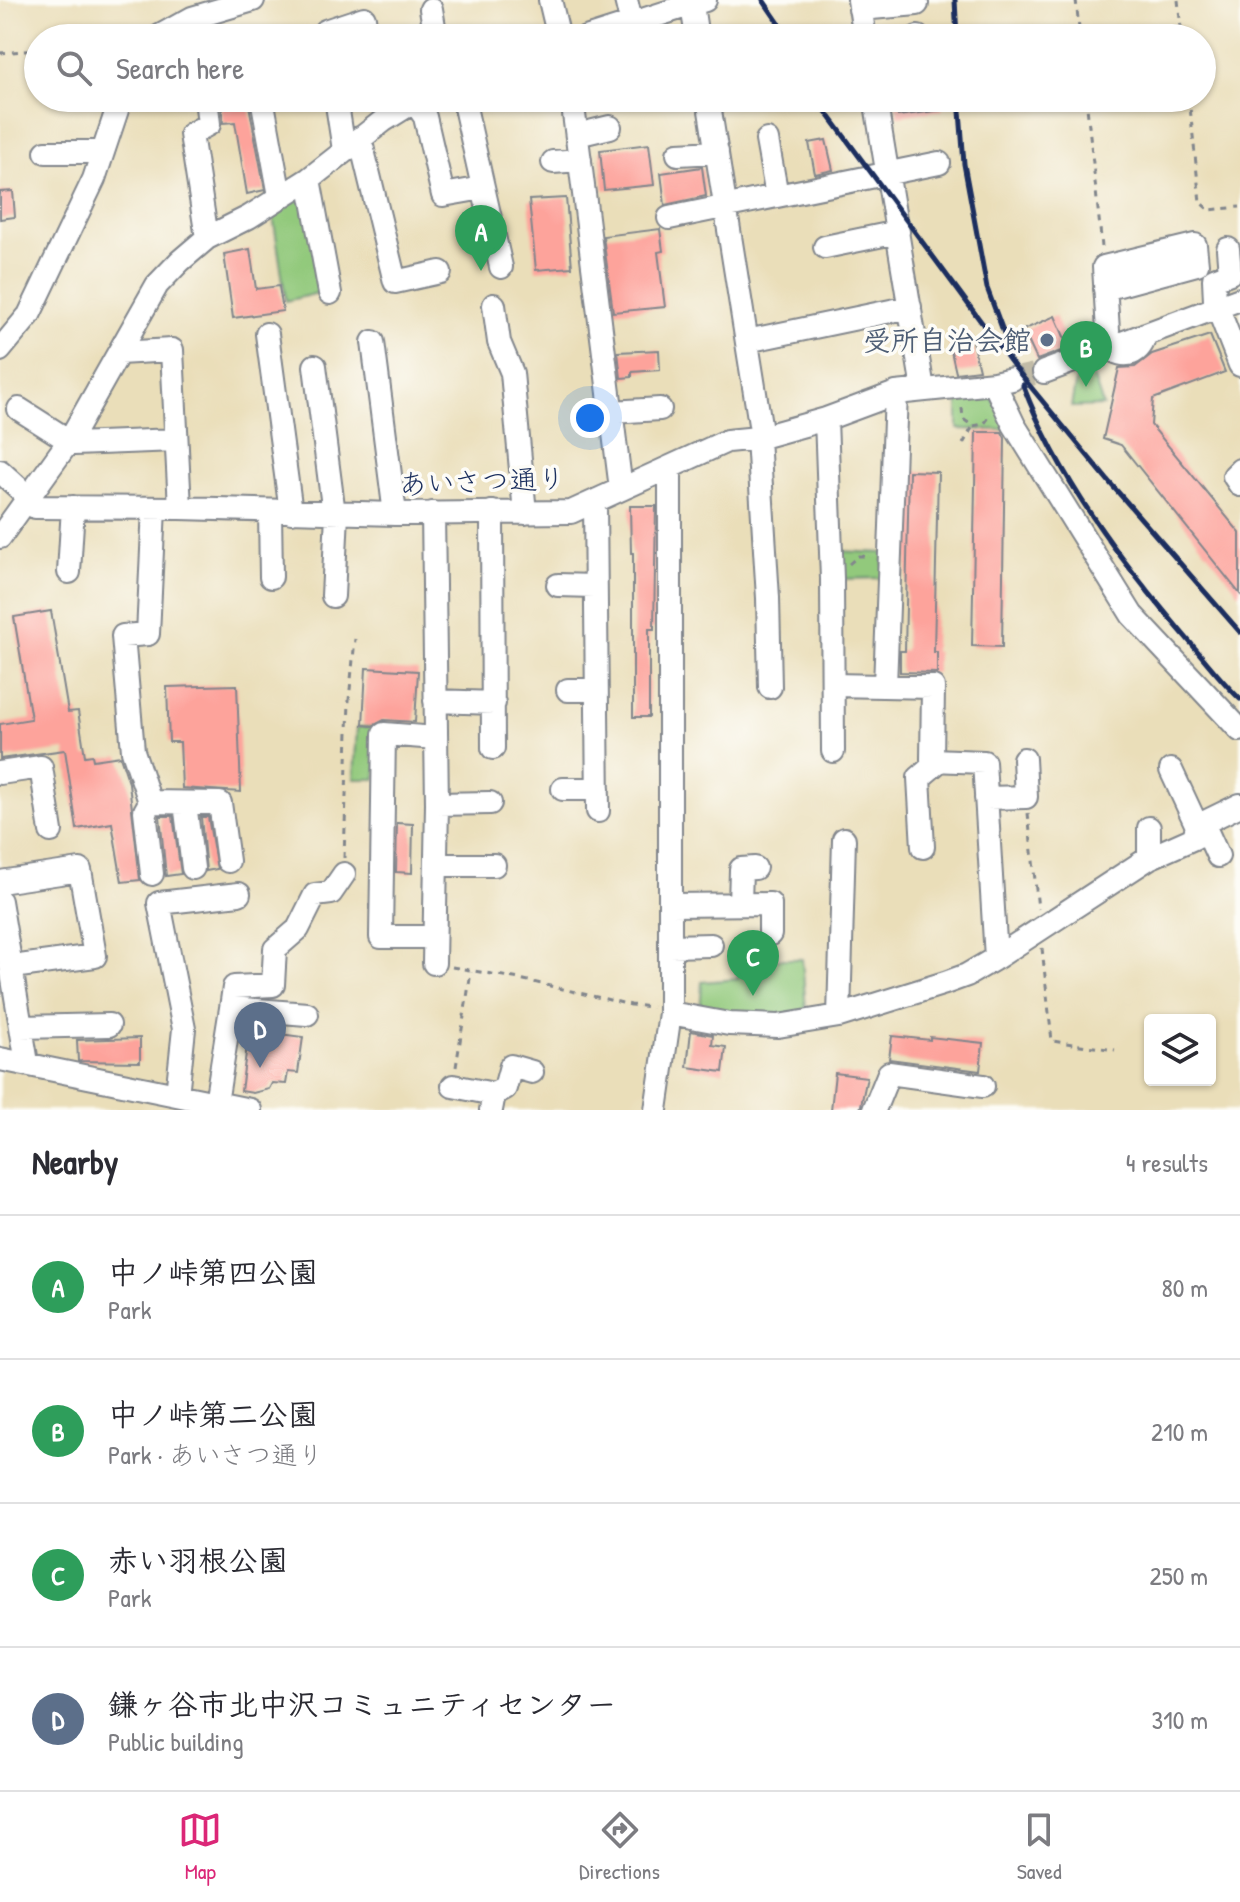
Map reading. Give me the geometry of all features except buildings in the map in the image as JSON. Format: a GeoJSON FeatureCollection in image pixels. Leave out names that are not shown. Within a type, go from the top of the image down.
{"type":"FeatureCollection","features":[{"type":"Feature","properties":{"kind":"street"},"geometry":{"type":"LineString","coordinates":[[550,0],[556,24]]}},
{"type":"Feature","properties":{"kind":"street"},"geometry":{"type":"LineString","coordinates":[[626,0],[630,24]]}},
{"type":"Feature","properties":{"kind":"street"},"geometry":{"type":"LineString","coordinates":[[181,24],[239,1]]}},
{"type":"Feature","properties":{"kind":"street"},"geometry":{"type":"LineString","coordinates":[[640,24],[667,6],[698,2],[697,24]]}},
{"type":"Feature","properties":{"kind":"street"},"geometry":{"type":"LineString","coordinates":[[863,24],[860,4],[917,4]]}},
{"type":"Feature","properties":{"kind":"street"},"geometry":{"type":"LineString","coordinates":[[431,9],[434,24]]}},
{"type":"Feature","properties":{"kind":"street"},"geometry":{"type":"LineString","coordinates":[[346,24],[364,18],[365,24]]}},
{"type":"Feature","properties":{"kind":"street"},"geometry":{"type":"LineString","coordinates":[[0,350],[29,315],[94,179],[116,112]]}},
{"type":"Feature","properties":{"kind":"street"},"geometry":{"type":"LineString","coordinates":[[207,238],[191,134],[209,124],[208,112]]}},
{"type":"Feature","properties":{"kind":"street"},"geometry":{"type":"LineString","coordinates":[[265,112],[280,196]]}},
{"type":"Feature","properties":{"kind":"street"},"geometry":{"type":"LineString","coordinates":[[341,112],[395,282],[440,272]]}},
{"type":"Feature","properties":{"kind":"street"},"geometry":{"type":"LineString","coordinates":[[381,112],[383,121]]}},
{"type":"Feature","properties":{"kind":"street"},"geometry":{"type":"LineString","coordinates":[[0,537],[69,441],[157,285],[207,238],[309,179],[398,112]]}},
{"type":"Feature","properties":{"kind":"street"},"geometry":{"type":"LineString","coordinates":[[423,112],[443,195],[483,188]]}},
{"type":"Feature","properties":{"kind":"street"},"geometry":{"type":"LineString","coordinates":[[466,112],[501,267]]}},
{"type":"Feature","properties":{"kind":"street"},"geometry":{"type":"LineString","coordinates":[[574,112],[621,489]]}},
{"type":"Feature","properties":{"kind":"street"},"geometry":{"type":"LineString","coordinates":[[710,112],[760,438],[770,687]]}},
{"type":"Feature","properties":{"kind":"street"},"geometry":{"type":"LineString","coordinates":[[877,112],[923,389]]}},
{"type":"Feature","properties":{"kind":"street"},"geometry":{"type":"LineString","coordinates":[[577,135],[610,127]]}},
{"type":"Feature","properties":{"kind":"street"},"geometry":{"type":"LineString","coordinates":[[767,140],[777,196]]}},
{"type":"Feature","properties":{"kind":"street"},"geometry":{"type":"LineString","coordinates":[[46,152],[103,152]]}},
{"type":"Feature","properties":{"kind":"street"},"geometry":{"type":"LineString","coordinates":[[678,154],[717,152]]}},
{"type":"Feature","properties":{"kind":"street"},"geometry":{"type":"LineString","coordinates":[[553,162],[580,160]]}},
{"type":"Feature","properties":{"kind":"street"},"geometry":{"type":"LineString","coordinates":[[669,218],[939,163]]}},
{"type":"Feature","properties":{"kind":"street"},"geometry":{"type":"LineString","coordinates":[[309,179],[329,293]]}},
{"type":"Feature","properties":{"kind":"street"},"geometry":{"type":"LineString","coordinates":[[825,247],[898,232]]}},
{"type":"Feature","properties":{"kind":"street"},"geometry":{"type":"LineString","coordinates":[[1228,249],[1230,273],[1214,279],[1215,301],[1230,302]]}},
{"type":"Feature","properties":{"kind":"street"},"geometry":{"type":"LineString","coordinates":[[1105,278],[1109,347]]}},
{"type":"Feature","properties":{"kind":"street"},"geometry":{"type":"LineString","coordinates":[[1044,372],[1230,302]]}},
{"type":"Feature","properties":{"kind":"street"},"geometry":{"type":"LineString","coordinates":[[1230,302],[1240,365]]}},
{"type":"Feature","properties":{"kind":"street"},"geometry":{"type":"LineString","coordinates":[[494,305],[499,342],[512,373],[525,513]]}},
{"type":"Feature","properties":{"kind":"street"},"geometry":{"type":"LineString","coordinates":[[747,341],[910,307]]}},
{"type":"Feature","properties":{"kind":"street"},"geometry":{"type":"LineString","coordinates":[[267,334],[281,512],[271,577]]}},
{"type":"Feature","properties":{"kind":"street"},"geometry":{"type":"LineString","coordinates":[[373,342],[395,514]]}},
{"type":"Feature","properties":{"kind":"street"},"geometry":{"type":"LineString","coordinates":[[119,353],[172,350],[180,508]]}},
{"type":"Feature","properties":{"kind":"street"},"geometry":{"type":"LineString","coordinates":[[315,366],[336,514],[333,596]]}},
{"type":"Feature","properties":{"kind":"street","name":"あいさつ通り"},"geometry":{"type":"LineString","coordinates":[[27,502],[35,507],[336,514],[571,512],[727,441],[760,438],[826,419],[896,393],[1003,381],[1014,425],[1132,615],[1240,730]]}},
{"type":"Feature","properties":{"kind":"street"},"geometry":{"type":"LineString","coordinates":[[885,686],[896,393]]}},
{"type":"Feature","properties":{"kind":"street"},"geometry":{"type":"LineString","coordinates":[[19,409],[74,444],[176,440]]}},
{"type":"Feature","properties":{"kind":"street"},"geometry":{"type":"LineString","coordinates":[[612,412],[660,409]]}},
{"type":"Feature","properties":{"kind":"street"},"geometry":{"type":"LineString","coordinates":[[826,419],[832,579],[833,751]]}},
{"type":"Feature","properties":{"kind":"street"},"geometry":{"type":"LineString","coordinates":[[656,1110],[670,1013],[670,467]]}},
{"type":"Feature","properties":{"kind":"street"},"geometry":{"type":"LineString","coordinates":[[1240,470],[1234,476],[1240,485]]}},
{"type":"Feature","properties":{"kind":"street"},"geometry":{"type":"LineString","coordinates":[[0,471],[24,493],[27,502]]}},
{"type":"Feature","properties":{"kind":"street"},"geometry":{"type":"LineString","coordinates":[[563,789],[598,800],[595,502]]}},
{"type":"Feature","properties":{"kind":"street"},"geometry":{"type":"LineString","coordinates":[[69,572],[73,507]]}},
{"type":"Feature","properties":{"kind":"street"},"geometry":{"type":"LineString","coordinates":[[152,874],[145,811],[150,802],[133,751],[123,636],[148,634],[154,508]]}},
{"type":"Feature","properties":{"kind":"street"},"geometry":{"type":"LineString","coordinates":[[492,512],[493,748]]}},
{"type":"Feature","properties":{"kind":"street"},"geometry":{"type":"LineString","coordinates":[[433,513],[437,804],[434,963]]}},
{"type":"Feature","properties":{"kind":"street"},"geometry":{"type":"LineString","coordinates":[[558,585],[594,586]]}},
{"type":"Feature","properties":{"kind":"street"},"geometry":{"type":"LineString","coordinates":[[833,685],[933,687],[932,760],[984,762],[996,958]]}},
{"type":"Feature","properties":{"kind":"street"},"geometry":{"type":"LineString","coordinates":[[568,690],[596,690]]}},
{"type":"Feature","properties":{"kind":"street"},"geometry":{"type":"LineString","coordinates":[[435,701],[494,703]]}},
{"type":"Feature","properties":{"kind":"street"},"geometry":{"type":"LineString","coordinates":[[434,937],[381,942],[384,734],[436,738]]}},
{"type":"Feature","properties":{"kind":"street"},"geometry":{"type":"LineString","coordinates":[[986,798],[1026,797],[1024,759]]}},
{"type":"Feature","properties":{"kind":"street"},"geometry":{"type":"LineString","coordinates":[[923,847],[919,778],[939,761]]}},
{"type":"Feature","properties":{"kind":"street"},"geometry":{"type":"LineString","coordinates":[[0,773],[41,767],[51,831]]}},
{"type":"Feature","properties":{"kind":"street"},"geometry":{"type":"LineString","coordinates":[[1171,770],[1218,856]]}},
{"type":"Feature","properties":{"kind":"street"},"geometry":{"type":"LineString","coordinates":[[150,802],[220,803],[228,861]]}},
{"type":"Feature","properties":{"kind":"street"},"geometry":{"type":"LineString","coordinates":[[185,803],[193,868]]}},
{"type":"Feature","properties":{"kind":"street"},"geometry":{"type":"LineString","coordinates":[[437,804],[490,803]]}},
{"type":"Feature","properties":{"kind":"street"},"geometry":{"type":"LineString","coordinates":[[670,1013],[729,1024],[778,1026],[839,1016],[967,975],[1149,858],[1194,838],[1200,824],[1240,805]]}},
{"type":"Feature","properties":{"kind":"street"},"geometry":{"type":"LineString","coordinates":[[1149,828],[1149,858]]}},
{"type":"Feature","properties":{"kind":"street"},"geometry":{"type":"LineString","coordinates":[[839,1016],[844,839]]}},
{"type":"Feature","properties":{"kind":"street"},"geometry":{"type":"LineString","coordinates":[[436,865],[494,865]]}},
{"type":"Feature","properties":{"kind":"street"},"geometry":{"type":"LineString","coordinates":[[740,904],[741,869],[755,868]]}},
{"type":"Feature","properties":{"kind":"street"},"geometry":{"type":"LineString","coordinates":[[0,882],[80,870],[95,956],[12,967]]}},
{"type":"Feature","properties":{"kind":"street"},"geometry":{"type":"LineString","coordinates":[[216,1103],[234,987],[273,985],[275,949],[298,929],[315,895],[331,893],[344,874]]}},
{"type":"Feature","properties":{"kind":"street"},"geometry":{"type":"LineString","coordinates":[[187,1101],[184,1029],[159,903],[239,894]]}},
{"type":"Feature","properties":{"kind":"street"},"geometry":{"type":"LineString","coordinates":[[0,901],[27,1063]]}},
{"type":"Feature","properties":{"kind":"street"},"geometry":{"type":"LineString","coordinates":[[670,905],[770,904],[770,934]]}},
{"type":"Feature","properties":{"kind":"street"},"geometry":{"type":"LineString","coordinates":[[670,946],[711,945]]}},
{"type":"Feature","properties":{"kind":"street"},"geometry":{"type":"LineString","coordinates":[[231,1008],[307,1014]]}},
{"type":"Feature","properties":{"kind":"street"},"geometry":{"type":"LineString","coordinates":[[21,1027],[109,1025]]}},
{"type":"Feature","properties":{"kind":"street"},"geometry":{"type":"LineString","coordinates":[[0,1059],[187,1101],[250,1110]]}},
{"type":"Feature","properties":{"kind":"street"},"geometry":{"type":"LineString","coordinates":[[460,1110],[462,1088],[493,1102],[505,1088],[511,1066],[532,1072]]}},
{"type":"Feature","properties":{"kind":"street"},"geometry":{"type":"LineString","coordinates":[[874,1110],[889,1073],[983,1086]]}},
{"type":"Feature","properties":{"kind":"path"},"geometry":{"type":"LineString","coordinates":[[1076,0],[1079,24]]}},
{"type":"Feature","properties":{"kind":"path"},"geometry":{"type":"LineString","coordinates":[[1178,0],[1181,24]]}},
{"type":"Feature","properties":{"kind":"path"},"geometry":{"type":"LineString","coordinates":[[0,53],[24,51]]}},
{"type":"Feature","properties":{"kind":"path"},"geometry":{"type":"LineString","coordinates":[[1087,112],[1105,278]]}},
{"type":"Feature","properties":{"kind":"path"},"geometry":{"type":"LineString","coordinates":[[1190,112],[1200,202],[1209,210],[1240,207]]}},
{"type":"Feature","properties":{"kind":"path"},"geometry":{"type":"LineString","coordinates":[[962,408],[963,419],[973,426],[984,424],[991,415],[991,409]]}},
{"type":"Feature","properties":{"kind":"path"},"geometry":{"type":"LineString","coordinates":[[963,444],[973,426]]}},
{"type":"Feature","properties":{"kind":"path"},"geometry":{"type":"LineString","coordinates":[[832,579],[858,556],[890,557]]}},
{"type":"Feature","properties":{"kind":"path"},"geometry":{"type":"LineString","coordinates":[[344,874],[348,715],[355,639]]}},
{"type":"Feature","properties":{"kind":"path"},"geometry":{"type":"LineString","coordinates":[[1026,797],[1052,1041],[1115,1050]]}},
{"type":"Feature","properties":{"kind":"path"},"geometry":{"type":"LineString","coordinates":[[434,963],[631,1005],[665,1008],[670,1013]]}},
{"type":"Feature","properties":{"kind":"path"},"geometry":{"type":"LineString","coordinates":[[462,1088],[471,972]]}},
{"type":"Feature","properties":{"kind":"green space"},"geometry":{"type":"Polygon","coordinates":[[[305,195],[322,292],[286,301],[272,209],[305,195]]]}},
{"type":"Feature","properties":{"kind":"green space"},"geometry":{"type":"Polygon","coordinates":[[[1089,364],[1103,406],[1071,407],[1078,369],[1089,364]]]}},
{"type":"Feature","properties":{"kind":"green space"},"geometry":{"type":"Polygon","coordinates":[[[988,391],[1012,430],[958,429],[958,400],[967,393],[988,391]]]}},
{"type":"Feature","properties":{"kind":"green space"},"geometry":{"type":"Polygon","coordinates":[[[837,551],[884,553],[883,578],[839,579],[837,551]]]}},
{"type":"Feature","properties":{"kind":"green space"},"geometry":{"type":"Polygon","coordinates":[[[357,727],[378,727],[376,779],[354,779],[357,727]]]}},
{"type":"Feature","properties":{"kind":"green space"},"geometry":{"type":"Polygon","coordinates":[[[737,959],[802,959],[806,1010],[800,1016],[700,1013],[702,982],[738,979],[737,959]]]}},
{"type":"Feature","properties":{"kind":"tunnel"},"geometry":{"type":"LineString","coordinates":[[1012,379],[1044,372]]}},
{"type":"Feature","properties":{"kind":"railway"},"geometry":{"type":"LineString","coordinates":[[763,0],[779,24]]}},
{"type":"Feature","properties":{"kind":"railway"},"geometry":{"type":"LineString","coordinates":[[955,0],[956,24]]}},
{"type":"Feature","properties":{"kind":"railway"},"geometry":{"type":"LineString","coordinates":[[826,112],[1016,369],[1240,632]]}},
{"type":"Feature","properties":{"kind":"railway"},"geometry":{"type":"LineString","coordinates":[[960,112],[964,164],[987,288],[1012,355]]}},
{"type":"Feature","properties":{"kind":"railway"},"geometry":{"type":"LineString","coordinates":[[1023,385],[1054,453],[1093,517],[1160,607],[1240,699]]}},
{"type":"Feature","properties":{"kind":"place","name":"中ノ峠第四公園"},"geometry":{"type":"Point","coordinates":[481,271]}},
{"type":"Feature","properties":{"kind":"place","name":"受所自治会館"},"geometry":{"type":"Point","coordinates":[1047,340]}},
{"type":"Feature","properties":{"kind":"place","name":"中ノ峠第二公園"},"geometry":{"type":"Point","coordinates":[1086,387]}},
{"type":"Feature","properties":{"kind":"place","name":"赤い羽根公園"},"geometry":{"type":"Point","coordinates":[753,996]}},
{"type":"Feature","properties":{"kind":"place","name":"鎌ヶ谷市北中沢コミュニティセンター"},"geometry":{"type":"Point","coordinates":[260,1068]}}]}
